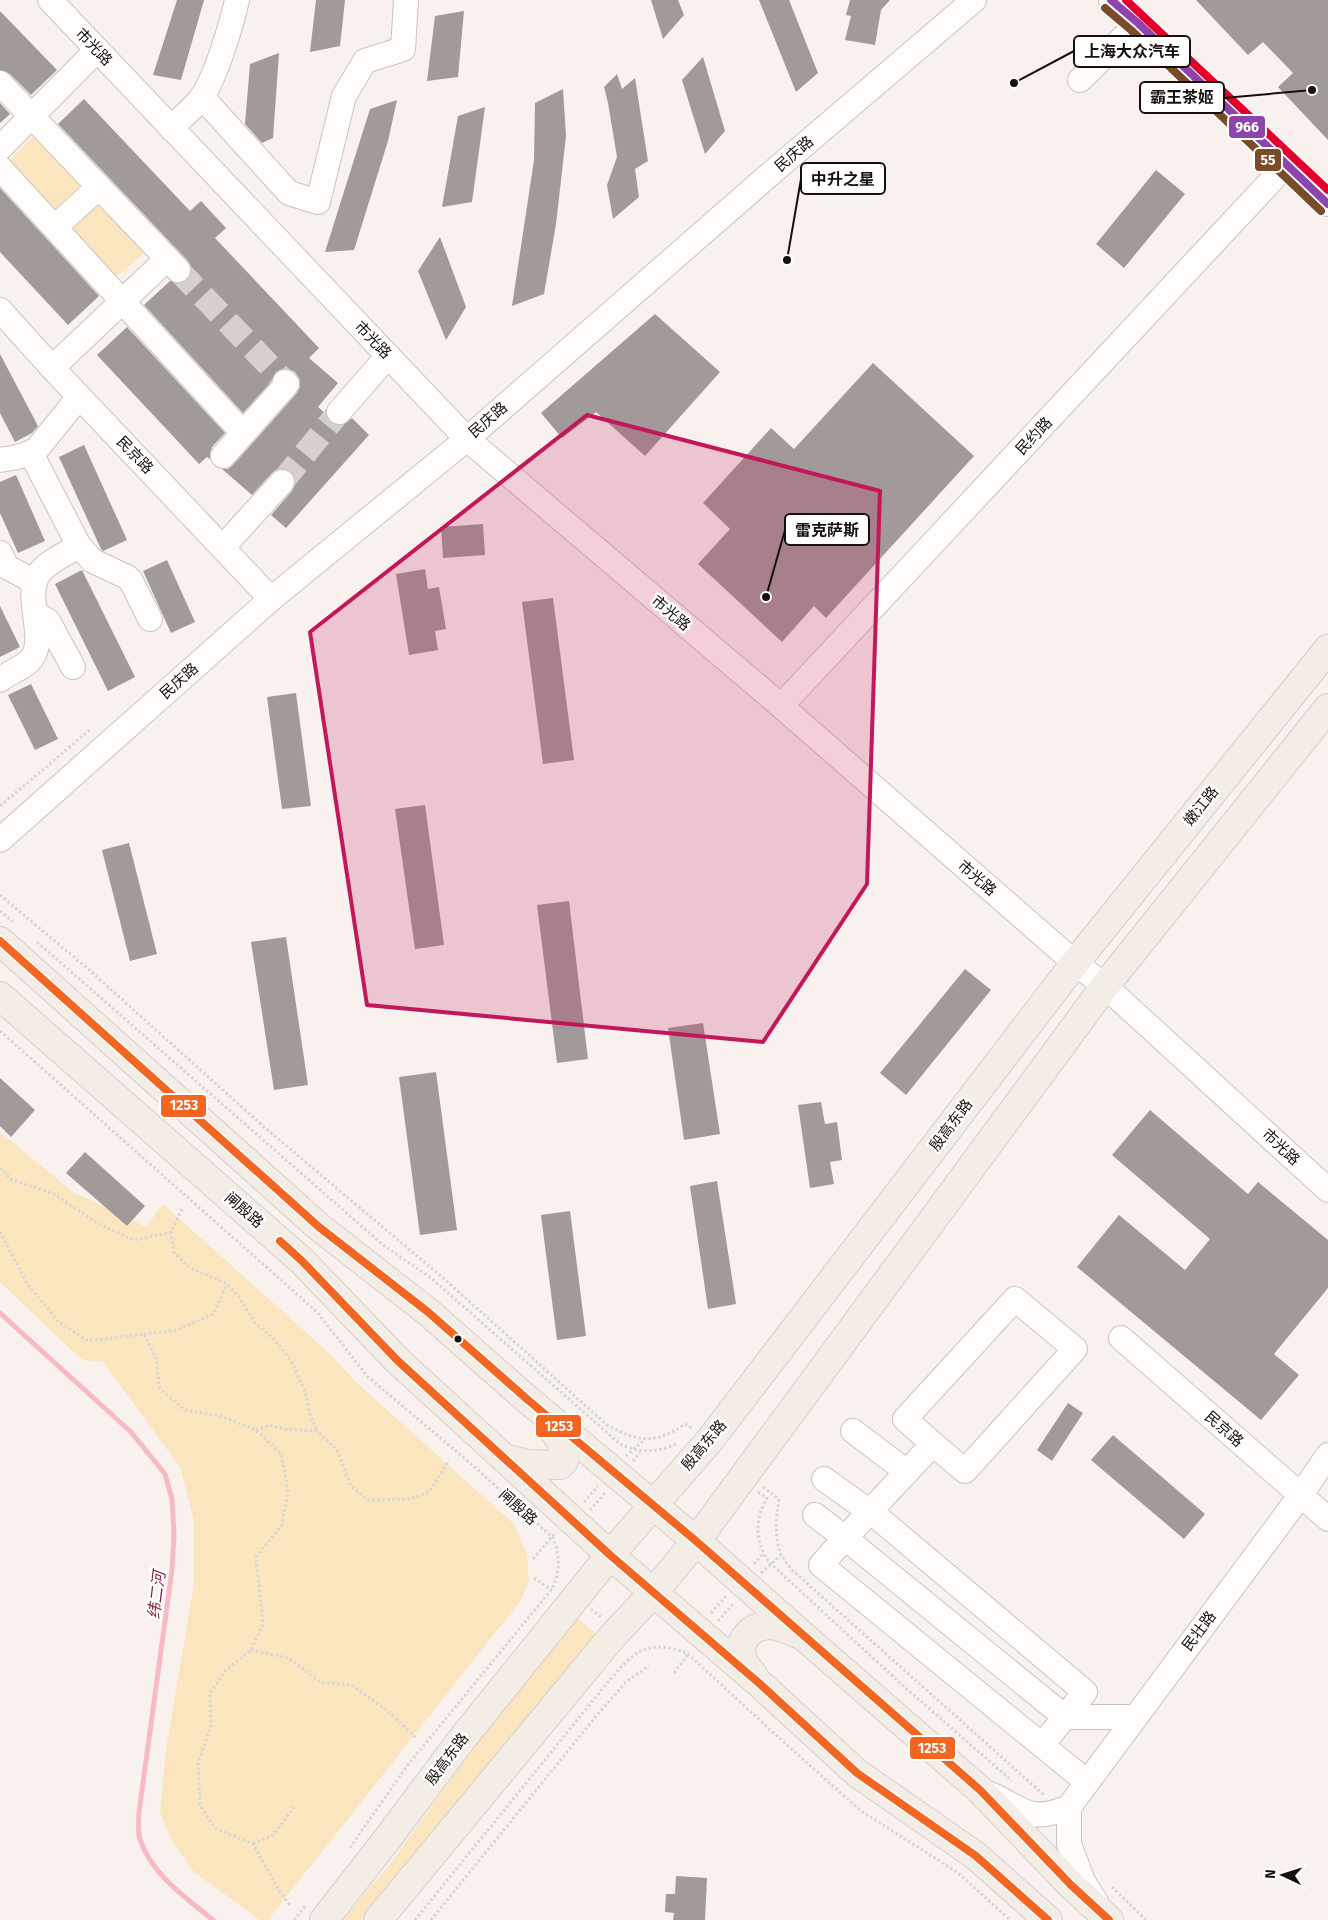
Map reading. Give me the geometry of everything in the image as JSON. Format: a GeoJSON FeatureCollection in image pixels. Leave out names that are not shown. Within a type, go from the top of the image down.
{"type":"FeatureCollection","features":[{"type":"Feature","properties":{"kind":"main road","name":"嫩江路"},"geometry":{"type":"LineString","coordinates":[[1075,963],[1328,649]]}},
{"type":"Feature","properties":{"kind":"main road"},"geometry":{"type":"LineString","coordinates":[[378,1920],[611,1638],[654,1592],[696,1541],[1105,986],[1328,708]]}},
{"type":"Feature","properties":{"kind":"main road"},"geometry":{"type":"LineString","coordinates":[[12,939],[318,1227],[428,1312],[528,1400],[696,1541],[980,1790],[1071,1885],[1107,1918]]}},
{"type":"Feature","properties":{"kind":"main road","name":"殷高东路"},"geometry":{"type":"LineString","coordinates":[[314,1913],[388,1838],[462,1739],[652,1504],[697,1440],[1075,963]]}},
{"type":"Feature","properties":{"kind":"main road","name":"闸殷路"},"geometry":{"type":"LineString","coordinates":[[0,996],[302,1260],[398,1361],[502,1457],[566,1527],[610,1555],[654,1592],[692,1641],[760,1684],[857,1773],[976,1856],[1048,1920]]}},
{"type":"Feature","properties":{"kind":"main road"},"geometry":{"type":"LineString","coordinates":[[502,1457],[527,1464],[551,1466],[560,1465],[564,1462],[566,1455],[558,1436],[528,1400]]}},
{"type":"Feature","properties":{"kind":"main road"},"geometry":{"type":"LineString","coordinates":[[760,1684],[744,1662],[741,1649],[742,1641],[749,1632],[771,1625],[802,1635]]}},
{"type":"Feature","properties":{"kind":"street","name":"市光路"},"geometry":{"type":"LineString","coordinates":[[50,0],[467,439],[781,706],[1075,963],[1105,986],[1328,1190]]}},
{"type":"Feature","properties":{"kind":"street"},"geometry":{"type":"LineString","coordinates":[[171,128],[202,97],[213,76],[237,0]]}},
{"type":"Feature","properties":{"kind":"street"},"geometry":{"type":"LineString","coordinates":[[202,97],[289,193],[318,202],[344,96],[365,61],[403,49],[406,0]]}},
{"type":"Feature","properties":{"kind":"street","name":"民庆路"},"geometry":{"type":"LineString","coordinates":[[0,839],[272,599],[467,439],[769,175],[974,0]]}},
{"type":"Feature","properties":{"kind":"street"},"geometry":{"type":"LineString","coordinates":[[1111,0],[1138,23],[1328,204]]}},
{"type":"Feature","properties":{"kind":"street"},"geometry":{"type":"LineString","coordinates":[[1080,80],[1138,23]]}},
{"type":"Feature","properties":{"kind":"street"},"geometry":{"type":"LineString","coordinates":[[0,148],[97,50]]}},
{"type":"Feature","properties":{"kind":"street"},"geometry":{"type":"LineString","coordinates":[[0,83],[172,265],[123,302],[52,368]]}},
{"type":"Feature","properties":{"kind":"street","name":"民约路"},"geometry":{"type":"LineString","coordinates":[[781,706],[1286,165]]}},
{"type":"Feature","properties":{"kind":"street"},"geometry":{"type":"LineString","coordinates":[[0,168],[243,432]]}},
{"type":"Feature","properties":{"kind":"street"},"geometry":{"type":"LineString","coordinates":[[55,227],[99,187]]}},
{"type":"Feature","properties":{"kind":"street","name":"民京路"},"geometry":{"type":"LineString","coordinates":[[0,310],[79,397],[272,599]]}},
{"type":"Feature","properties":{"kind":"street"},"geometry":{"type":"LineString","coordinates":[[339,412],[388,356]]}},
{"type":"Feature","properties":{"kind":"street"},"geometry":{"type":"LineString","coordinates":[[223,456],[287,384],[285,382]]}},
{"type":"Feature","properties":{"kind":"street"},"geometry":{"type":"LineString","coordinates":[[0,460],[31,453],[37,449],[79,397]]}},
{"type":"Feature","properties":{"kind":"street"},"geometry":{"type":"LineString","coordinates":[[31,453],[79,546],[93,562],[131,581],[150,619]]}},
{"type":"Feature","properties":{"kind":"street"},"geometry":{"type":"LineString","coordinates":[[223,547],[282,482]]}},
{"type":"Feature","properties":{"kind":"street"},"geometry":{"type":"LineString","coordinates":[[0,680],[31,660],[35,653],[37,642],[35,582],[38,574],[47,565],[79,546]]}},
{"type":"Feature","properties":{"kind":"street"},"geometry":{"type":"LineString","coordinates":[[0,552],[8,567],[35,582]]}},
{"type":"Feature","properties":{"kind":"street"},"geometry":{"type":"LineString","coordinates":[[35,613],[48,621],[73,667]]}},
{"type":"Feature","properties":{"kind":"street"},"geometry":{"type":"LineString","coordinates":[[1015,1299],[1075,1349],[965,1472],[933,1444],[905,1419],[1015,1299]]}},
{"type":"Feature","properties":{"kind":"street","name":"民京路"},"geometry":{"type":"LineString","coordinates":[[1121,1338],[1328,1519]]}},
{"type":"Feature","properties":{"kind":"street"},"geometry":{"type":"LineString","coordinates":[[854,1431],[907,1472]]}},
{"type":"Feature","properties":{"kind":"street"},"geometry":{"type":"LineString","coordinates":[[933,1444],[821,1565],[1087,1782]]}},
{"type":"Feature","properties":{"kind":"street","name":"民壮路"},"geometry":{"type":"LineString","coordinates":[[1068,1807],[1300,1496],[1328,1455]]}},
{"type":"Feature","properties":{"kind":"street"},"geometry":{"type":"LineString","coordinates":[[824,1479],[870,1512],[1085,1692],[1042,1745]]}},
{"type":"Feature","properties":{"kind":"street"},"geometry":{"type":"LineString","coordinates":[[815,1515],[1065,1717],[1135,1717]]}},
{"type":"Feature","properties":{"kind":"street"},"geometry":{"type":"LineString","coordinates":[[969,1685],[992,1657]]}},
{"type":"Feature","properties":{"kind":"street"},"geometry":{"type":"LineString","coordinates":[[980,1790],[1030,1815],[1043,1816],[1054,1814],[1068,1807],[1069,1838],[1073,1857],[1083,1882],[1107,1918]]}},
{"type":"Feature","properties":{"kind":"path"},"geometry":{"type":"LineString","coordinates":[[0,806],[95,727]]}},
{"type":"Feature","properties":{"kind":"path"},"geometry":{"type":"LineString","coordinates":[[0,895],[87,968],[264,1127],[442,1277],[607,1425],[633,1438],[644,1439],[670,1434],[685,1424],[697,1440],[659,1450],[640,1452],[620,1444],[431,1278],[383,1245],[12,939],[0,911]]}},
{"type":"Feature","properties":{"kind":"path","name":"闸殷路"},"geometry":{"type":"LineString","coordinates":[[0,1031],[317,1312],[368,1377],[469,1462],[566,1527]]}},
{"type":"Feature","properties":{"kind":"path"},"geometry":{"type":"LineString","coordinates":[[0,1168],[12,1180],[54,1194],[97,1223],[134,1240],[171,1232]]}},
{"type":"Feature","properties":{"kind":"path"},"geometry":{"type":"LineString","coordinates":[[182,1209],[171,1232],[174,1252],[189,1268],[227,1284],[239,1297],[255,1323],[275,1340],[291,1361],[304,1389],[311,1417],[317,1430],[337,1450],[351,1486],[368,1500],[410,1499],[429,1492],[449,1460]]}},
{"type":"Feature","properties":{"kind":"path"},"geometry":{"type":"LineString","coordinates":[[0,1232],[28,1284],[58,1322],[88,1341],[177,1330],[213,1314],[227,1284]]}},
{"type":"Feature","properties":{"kind":"path"},"geometry":{"type":"LineString","coordinates":[[144,1334],[156,1358],[160,1389],[185,1410],[220,1416],[256,1430],[281,1454],[288,1490],[282,1525],[256,1557],[263,1624],[251,1650],[226,1670],[210,1693],[211,1726],[198,1763],[200,1805],[215,1828],[253,1844],[280,1892],[290,1905]]}},
{"type":"Feature","properties":{"kind":"path"},"geometry":{"type":"LineString","coordinates":[[256,1430],[270,1425],[285,1429],[317,1430]]}},
{"type":"Feature","properties":{"kind":"path"},"geometry":{"type":"LineString","coordinates":[[345,1855],[407,1766],[552,1590],[558,1574],[557,1551],[566,1527],[616,1474],[632,1450],[644,1439]]}},
{"type":"Feature","properties":{"kind":"path"},"geometry":{"type":"LineString","coordinates":[[533,1559],[640,1452]]}},
{"type":"Feature","properties":{"kind":"path"},"geometry":{"type":"LineString","coordinates":[[745,1473],[779,1500],[776,1539],[781,1555]]}},
{"type":"Feature","properties":{"kind":"path"},"geometry":{"type":"LineString","coordinates":[[767,1498],[760,1517],[758,1531],[762,1554],[900,1683],[1016,1785]]}},
{"type":"Feature","properties":{"kind":"path"},"geometry":{"type":"LineString","coordinates":[[557,1551],[566,1527]]}},
{"type":"Feature","properties":{"kind":"path"},"geometry":{"type":"LineString","coordinates":[[415,1920],[608,1682],[639,1652],[652,1648],[679,1649],[692,1641],[762,1554]]}},
{"type":"Feature","properties":{"kind":"path"},"geometry":{"type":"LineString","coordinates":[[251,1650],[288,1658],[320,1682],[352,1685],[389,1712],[417,1739]]}},
{"type":"Feature","properties":{"kind":"path"},"geometry":{"type":"LineString","coordinates":[[431,1920],[597,1715],[626,1682],[649,1666]]}},
{"type":"Feature","properties":{"kind":"path"},"geometry":{"type":"LineString","coordinates":[[253,1844],[273,1835],[294,1807]]}},
{"type":"Feature","properties":{"kind":"path"},"geometry":{"type":"LineString","coordinates":[[1106,1881],[1146,1920]]}},
{"type":"Feature","properties":{"kind":"path"},"geometry":{"type":"LineString","coordinates":[[294,1920],[314,1913]]}},
{"type":"Feature","properties":{"kind":"highlighted area"},"geometry":{"type":"Polygon","coordinates":[[[587,415],[880,491],[867,884],[763,1042],[367,1005],[310,632],[587,415]]]}},
{"type":"Feature","properties":{"kind":"shaded area"},"geometry":{"type":"Polygon","coordinates":[[[38,135],[86,188],[56,214],[9,161],[31,138],[38,135]]]}},
{"type":"Feature","properties":{"kind":"shaded area"},"geometry":{"type":"Polygon","coordinates":[[[99,199],[147,250],[123,272],[117,275],[110,273],[72,233],[69,223],[99,199]]]}},
{"type":"Feature","properties":{"kind":"shaded area"},"geometry":{"type":"Polygon","coordinates":[[[0,1132],[73,1192],[146,1227],[163,1204],[330,1354],[356,1382],[514,1524],[527,1555],[529,1581],[521,1600],[268,1920],[260,1920],[194,1872],[172,1841],[160,1813],[166,1750],[194,1583],[194,1520],[180,1467],[103,1362],[84,1360],[0,1282],[0,1132]]]}},
{"type":"Feature","properties":{"kind":"shaded area"},"geometry":{"type":"Polygon","coordinates":[[[577,1618],[600,1637],[361,1920],[343,1920],[390,1864],[478,1742],[577,1618]]]}},
{"type":"Feature","properties":{"kind":"building"},"geometry":{"type":"Polygon","coordinates":[[[177,0],[204,0],[181,80],[153,75],[177,0]]]}},
{"type":"Feature","properties":{"kind":"building"},"geometry":{"type":"Polygon","coordinates":[[[316,0],[345,0],[340,46],[310,52],[316,0]]]}},
{"type":"Feature","properties":{"kind":"building"},"geometry":{"type":"Polygon","coordinates":[[[651,0],[678,0],[684,15],[663,39],[651,0]]]}},
{"type":"Feature","properties":{"kind":"building"},"geometry":{"type":"Polygon","coordinates":[[[759,0],[789,0],[818,73],[796,92],[759,0]]]}},
{"type":"Feature","properties":{"kind":"building"},"geometry":{"type":"Polygon","coordinates":[[[850,0],[890,0],[881,10],[875,45],[845,40],[851,16],[846,15],[850,0]]]}},
{"type":"Feature","properties":{"kind":"building"},"geometry":{"type":"Polygon","coordinates":[[[1196,0],[1328,0],[1328,140],[1278,87],[1293,73],[1263,42],[1248,55],[1196,0]]]}},
{"type":"Feature","properties":{"kind":"building"},"geometry":{"type":"Polygon","coordinates":[[[0,11],[57,70],[31,95],[10,74],[0,70],[0,11]]]}},
{"type":"Feature","properties":{"kind":"building"},"geometry":{"type":"Polygon","coordinates":[[[464,11],[458,77],[427,81],[435,16],[464,11]]]}},
{"type":"Feature","properties":{"kind":"building"},"geometry":{"type":"Polygon","coordinates":[[[279,53],[273,138],[262,143],[245,124],[250,64],[279,53]]]}},
{"type":"Feature","properties":{"kind":"building"},"geometry":{"type":"Polygon","coordinates":[[[703,57],[725,131],[705,154],[682,80],[703,57]]]}},
{"type":"Feature","properties":{"kind":"building"},"geometry":{"type":"Polygon","coordinates":[[[617,74],[622,89],[635,78],[648,161],[635,169],[639,197],[613,219],[607,185],[617,157],[604,87],[617,74]]]}},
{"type":"Feature","properties":{"kind":"building"},"geometry":{"type":"Polygon","coordinates":[[[563,89],[566,136],[556,224],[544,294],[512,306],[534,160],[535,103],[563,89]]]}},
{"type":"Feature","properties":{"kind":"building"},"geometry":{"type":"Polygon","coordinates":[[[84,99],[190,211],[201,201],[226,228],[215,238],[319,348],[309,358],[338,383],[318,407],[326,414],[330,423],[343,425],[352,418],[369,435],[286,528],[271,515],[295,485],[295,478],[292,472],[285,469],[277,469],[252,495],[222,469],[228,469],[233,465],[297,393],[300,387],[300,380],[295,372],[289,369],[282,369],[276,372],[272,381],[243,413],[144,305],[170,281],[181,283],[187,280],[191,274],[191,266],[58,124],[84,99]]]}},
{"type":"Feature","properties":{"kind":"building"},"geometry":{"type":"Polygon","coordinates":[[[397,100],[388,141],[354,250],[325,252],[370,109],[397,100]]]}},
{"type":"Feature","properties":{"kind":"building"},"geometry":{"type":"Polygon","coordinates":[[[0,103],[10,114],[0,123],[0,103]]]}},
{"type":"Feature","properties":{"kind":"building"},"geometry":{"type":"Polygon","coordinates":[[[485,107],[472,202],[442,207],[458,116],[485,107]]]}},
{"type":"Feature","properties":{"kind":"building"},"geometry":{"type":"Polygon","coordinates":[[[1156,170],[1185,194],[1124,268],[1096,244],[1156,170]]]}},
{"type":"Feature","properties":{"kind":"building"},"geometry":{"type":"Polygon","coordinates":[[[0,188],[99,296],[68,325],[0,252],[0,188]]]}},
{"type":"Feature","properties":{"kind":"building"},"geometry":{"type":"Polygon","coordinates":[[[440,237],[466,307],[446,340],[418,271],[440,237]]]}},
{"type":"Feature","properties":{"kind":"building"},"geometry":{"type":"Polygon","coordinates":[[[655,314],[720,372],[645,456],[596,412],[562,438],[541,413],[655,314]]]}},
{"type":"Feature","properties":{"kind":"building"},"geometry":{"type":"Polygon","coordinates":[[[127,327],[225,433],[212,447],[210,459],[207,457],[199,464],[97,355],[127,327]]]}},
{"type":"Feature","properties":{"kind":"building"},"geometry":{"type":"Polygon","coordinates":[[[0,354],[38,426],[32,433],[15,442],[0,413],[0,354]]]}},
{"type":"Feature","properties":{"kind":"building"},"geometry":{"type":"Polygon","coordinates":[[[873,363],[974,456],[826,618],[814,606],[782,642],[698,564],[730,529],[703,503],[771,428],[794,449],[873,363]]]}},
{"type":"Feature","properties":{"kind":"building"},"geometry":{"type":"Polygon","coordinates":[[[84,445],[127,540],[103,551],[59,457],[84,445]]]}},
{"type":"Feature","properties":{"kind":"building"},"geometry":{"type":"Polygon","coordinates":[[[16,475],[45,541],[18,553],[0,513],[0,482],[16,475]]]}},
{"type":"Feature","properties":{"kind":"building"},"geometry":{"type":"Polygon","coordinates":[[[483,524],[485,555],[443,558],[441,527],[483,524]]]}},
{"type":"Feature","properties":{"kind":"building"},"geometry":{"type":"Polygon","coordinates":[[[167,560],[195,622],[171,633],[143,571],[167,560]]]}},
{"type":"Feature","properties":{"kind":"building"},"geometry":{"type":"Polygon","coordinates":[[[425,569],[428,589],[439,587],[446,629],[435,631],[438,650],[409,655],[396,574],[425,569]]]}},
{"type":"Feature","properties":{"kind":"building"},"geometry":{"type":"Polygon","coordinates":[[[82,570],[135,677],[108,691],[55,584],[82,570]]]}},
{"type":"Feature","properties":{"kind":"building"},"geometry":{"type":"Polygon","coordinates":[[[553,598],[574,760],[543,764],[522,602],[553,598]]]}},
{"type":"Feature","properties":{"kind":"building"},"geometry":{"type":"Polygon","coordinates":[[[0,606],[20,647],[0,657],[0,606]]]}},
{"type":"Feature","properties":{"kind":"building"},"geometry":{"type":"Polygon","coordinates":[[[31,684],[58,739],[35,750],[8,695],[31,684]]]}},
{"type":"Feature","properties":{"kind":"building"},"geometry":{"type":"Polygon","coordinates":[[[296,693],[311,806],[282,809],[267,697],[296,693]]]}},
{"type":"Feature","properties":{"kind":"building"},"geometry":{"type":"Polygon","coordinates":[[[425,805],[444,945],[415,949],[395,809],[425,805]]]}},
{"type":"Feature","properties":{"kind":"building"},"geometry":{"type":"Polygon","coordinates":[[[129,843],[157,954],[130,961],[102,850],[129,843]]]}},
{"type":"Feature","properties":{"kind":"building"},"geometry":{"type":"Polygon","coordinates":[[[569,901],[588,1059],[557,1063],[537,905],[569,901]]]}},
{"type":"Feature","properties":{"kind":"building"},"geometry":{"type":"Polygon","coordinates":[[[286,937],[308,1085],[274,1090],[251,942],[286,937]]]}},
{"type":"Feature","properties":{"kind":"building"},"geometry":{"type":"Polygon","coordinates":[[[965,969],[991,990],[906,1095],[880,1073],[965,969]]]}},
{"type":"Feature","properties":{"kind":"building"},"geometry":{"type":"Polygon","coordinates":[[[703,1023],[720,1134],[684,1140],[668,1028],[703,1023]]]}},
{"type":"Feature","properties":{"kind":"building"},"geometry":{"type":"Polygon","coordinates":[[[436,1072],[457,1230],[420,1235],[399,1077],[436,1072]]]}},
{"type":"Feature","properties":{"kind":"building"},"geometry":{"type":"Polygon","coordinates":[[[0,1078],[35,1110],[11,1137],[0,1126],[0,1078]]]}},
{"type":"Feature","properties":{"kind":"building"},"geometry":{"type":"Polygon","coordinates":[[[821,1102],[825,1124],[837,1122],[842,1160],[830,1162],[834,1184],[810,1188],[798,1105],[821,1102]]]}},
{"type":"Feature","properties":{"kind":"building"},"geometry":{"type":"Polygon","coordinates":[[[1150,1110],[1248,1194],[1258,1182],[1328,1240],[1328,1288],[1274,1354],[1299,1375],[1261,1420],[1077,1267],[1119,1215],[1185,1270],[1210,1239],[1112,1155],[1150,1110]]]}},
{"type":"Feature","properties":{"kind":"building"},"geometry":{"type":"Polygon","coordinates":[[[85,1152],[145,1206],[127,1226],[66,1173],[85,1152]]]}},
{"type":"Feature","properties":{"kind":"building"},"geometry":{"type":"Polygon","coordinates":[[[717,1181],[736,1304],[708,1309],[690,1186],[717,1181]]]}},
{"type":"Feature","properties":{"kind":"building"},"geometry":{"type":"Polygon","coordinates":[[[570,1211],[586,1336],[557,1340],[541,1215],[570,1211]]]}},
{"type":"Feature","properties":{"kind":"building"},"geometry":{"type":"Polygon","coordinates":[[[1068,1403],[1083,1413],[1052,1461],[1037,1450],[1068,1403]]]}},
{"type":"Feature","properties":{"kind":"building"},"geometry":{"type":"Polygon","coordinates":[[[1113,1435],[1205,1514],[1184,1539],[1091,1460],[1113,1435]]]}},
{"type":"Feature","properties":{"kind":"building"},"geometry":{"type":"Polygon","coordinates":[[[676,1876],[707,1878],[705,1920],[673,1920],[674,1913],[665,1912],[666,1894],[675,1894],[676,1876]]]}},
{"type":"Feature","properties":{"kind":"waterway","name":"纬二河"},"geometry":{"type":"LineString","coordinates":[[0,1313],[131,1432],[165,1474],[172,1499],[174,1535],[172,1570],[139,1812],[139,1833],[145,1852],[161,1874],[181,1894],[213,1920]]}},
{"type":"Feature","properties":{"kind":"tunnel"},"geometry":{"type":"LineString","coordinates":[[178,270],[285,382]]}},
{"type":"Feature","properties":{"kind":"tunnel"},"geometry":{"type":"LineString","coordinates":[[282,482],[339,412]]}},
{"type":"Feature","properties":{"kind":"transit line","name":"966"},"geometry":{"type":"LineString","coordinates":[[1111,0],[1138,23],[1328,204]]}},
{"type":"Feature","properties":{"kind":"transit line"},"geometry":{"type":"LineString","coordinates":[[1126,0],[1328,190]]}},
{"type":"Feature","properties":{"kind":"transit line","name":"55"},"geometry":{"type":"LineString","coordinates":[[1105,8],[1131,30],[1321,211]]}},
{"type":"Feature","properties":{"kind":"transit line","name":"1253"},"geometry":{"type":"LineString","coordinates":[[0,941],[319,1227],[428,1312],[528,1400],[696,1541],[980,1790],[1071,1885],[1109,1920]]}},
{"type":"Feature","properties":{"kind":"transit line","name":"1253"},"geometry":{"type":"LineString","coordinates":[[280,1241],[302,1261],[398,1361],[610,1555],[760,1684],[857,1773],[976,1856],[1048,1920]]}},
{"type":"Feature","properties":{"kind":"place","name":"上海大众汽车"},"geometry":{"type":"Point","coordinates":[1014,83]}},
{"type":"Feature","properties":{"kind":"place","name":"霸王茶姬"},"geometry":{"type":"Point","coordinates":[1312,90]}},
{"type":"Feature","properties":{"kind":"place","name":"中升之星"},"geometry":{"type":"Point","coordinates":[787,260]}},
{"type":"Feature","properties":{"kind":"place","name":"雷克萨斯"},"geometry":{"type":"Point","coordinates":[766,597]}}]}
